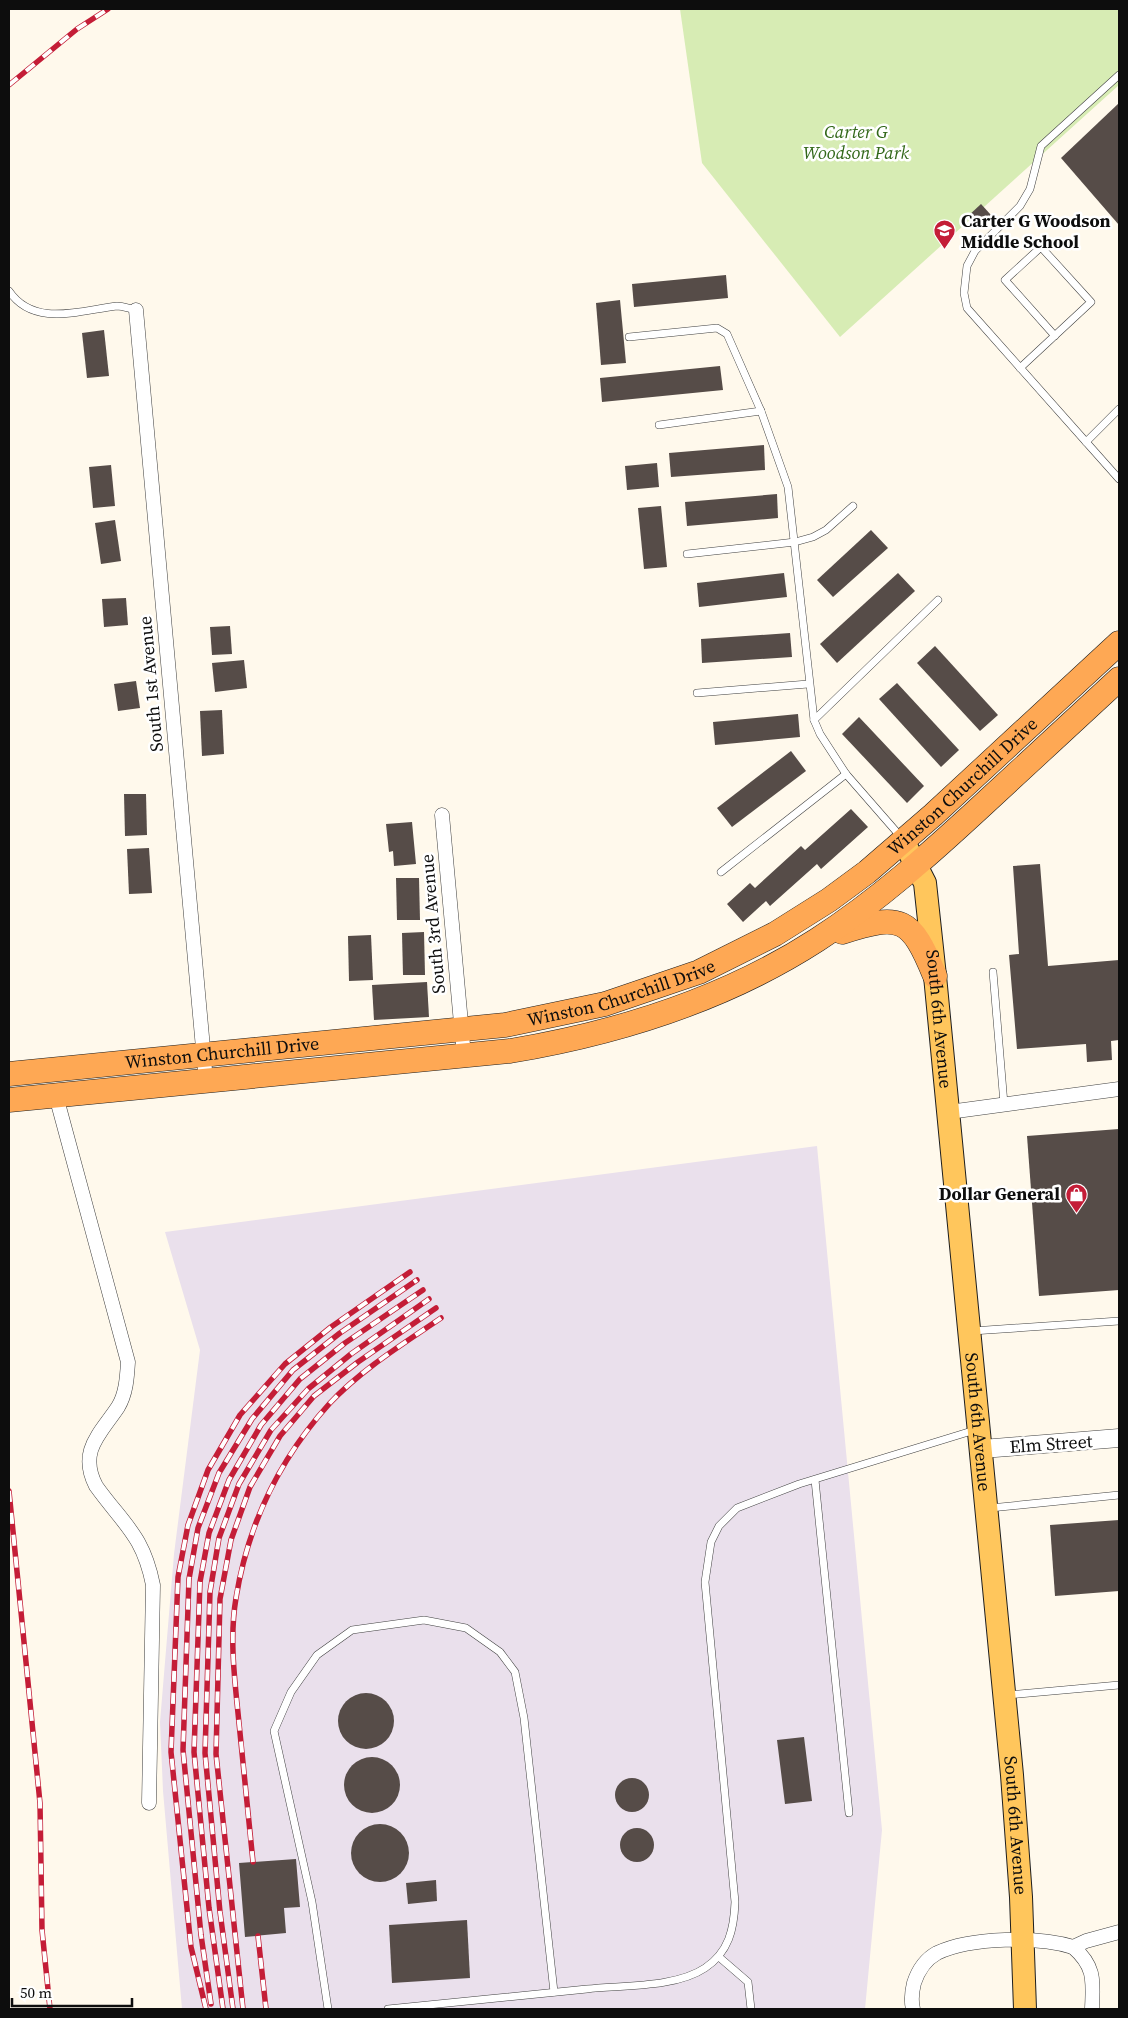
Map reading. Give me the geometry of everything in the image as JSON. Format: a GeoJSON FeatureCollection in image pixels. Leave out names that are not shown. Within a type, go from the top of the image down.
{"type":"FeatureCollection","features":[{"type":"Feature","properties":{"kind":"highway","name":"Winston Churchill Drive"},"geometry":{"type":"LineString","coordinates":[[9,1074],[505,1025],[596,1007],[699,972],[776,934],[829,900],[903,840],[1119,643]]}},
{"type":"Feature","properties":{"kind":"highway","name":"Winston Churchill Drive"},"geometry":{"type":"LineString","coordinates":[[9,1100],[464,1056],[564,1042],[652,1018],[720,992],[769,968],[816,940],[863,908],[918,865],[1119,679]]}},
{"type":"Feature","properties":{"kind":"highway"},"geometry":{"type":"LineString","coordinates":[[816,940],[872,922],[892,922],[912,933],[921,944],[935,976]]}},
{"type":"Feature","properties":{"kind":"main road","name":"South 6th Avenue"},"geometry":{"type":"LineString","coordinates":[[903,840],[918,865],[925,883],[935,976],[1005,1695],[1025,2009]]}},
{"type":"Feature","properties":{"kind":"street","name":"South 1st Avenue"},"geometry":{"type":"LineString","coordinates":[[136,310],[206,1081]]}},
{"type":"Feature","properties":{"kind":"street","name":"South 3rd Avenue"},"geometry":{"type":"LineString","coordinates":[[442,815],[464,1056]]}},
{"type":"Feature","properties":{"kind":"street"},"geometry":{"type":"LineString","coordinates":[[949,1112],[1119,1089]]}},
{"type":"Feature","properties":{"kind":"street"},"geometry":{"type":"LineString","coordinates":[[56,1096],[128,1362],[124,1393],[118,1406],[92,1442],[90,1459],[91,1477],[138,1540],[149,1564],[153,1585],[149,1803]]}},
{"type":"Feature","properties":{"kind":"street","name":"Elm Street"},"geometry":{"type":"LineString","coordinates":[[981,1439],[1119,1438]]}},
{"type":"Feature","properties":{"kind":"street"},"geometry":{"type":"LineString","coordinates":[[1074,1947],[1086,1941],[1119,1932]]}},
{"type":"Feature","properties":{"kind":"street"},"geometry":{"type":"LineString","coordinates":[[913,2009],[912,1988],[917,1974],[926,1962],[937,1953],[989,1942],[1022,1940],[1056,1941],[1074,1947],[1084,1956],[1094,1981],[1092,2009]]}},
{"type":"Feature","properties":{"kind":"lane"},"geometry":{"type":"LineString","coordinates":[[1119,75],[1041,146],[1030,189],[1020,206],[975,251],[967,266],[964,293],[967,308],[1119,479]]}},
{"type":"Feature","properties":{"kind":"lane"},"geometry":{"type":"LineString","coordinates":[[1020,368],[1055,336],[1091,302],[1041,247],[1005,280],[1055,336]]}},
{"type":"Feature","properties":{"kind":"lane"},"geometry":{"type":"LineString","coordinates":[[9,291],[16,301],[28,309],[39,312],[82,312],[119,306],[136,310]]}},
{"type":"Feature","properties":{"kind":"lane"},"geometry":{"type":"LineString","coordinates":[[629,337],[717,328],[724,330],[761,411],[788,487],[808,684],[814,720],[820,734],[846,774],[903,840]]}},
{"type":"Feature","properties":{"kind":"lane"},"geometry":{"type":"LineString","coordinates":[[1086,442],[1119,409]]}},
{"type":"Feature","properties":{"kind":"lane"},"geometry":{"type":"LineString","coordinates":[[659,425],[761,411]]}},
{"type":"Feature","properties":{"kind":"lane"},"geometry":{"type":"LineString","coordinates":[[687,554],[795,542],[813,537],[826,530],[853,506]]}},
{"type":"Feature","properties":{"kind":"lane"},"geometry":{"type":"LineString","coordinates":[[814,720],[938,600]]}},
{"type":"Feature","properties":{"kind":"lane"},"geometry":{"type":"LineString","coordinates":[[697,693],[808,684]]}},
{"type":"Feature","properties":{"kind":"lane"},"geometry":{"type":"LineString","coordinates":[[721,872],[846,774]]}},
{"type":"Feature","properties":{"kind":"lane"},"geometry":{"type":"LineString","coordinates":[[993,972],[1004,1104]]}},
{"type":"Feature","properties":{"kind":"lane"},"geometry":{"type":"LineString","coordinates":[[970,1331],[1119,1321]]}},
{"type":"Feature","properties":{"kind":"lane"},"geometry":{"type":"LineString","coordinates":[[388,2009],[639,1985],[686,1977],[704,1968],[719,1957],[732,1934],[735,1902],[705,1582],[707,1558],[711,1542],[719,1526],[737,1508],[815,1480],[981,1439]]}},
{"type":"Feature","properties":{"kind":"lane"},"geometry":{"type":"LineString","coordinates":[[815,1480],[849,1813]]}},
{"type":"Feature","properties":{"kind":"lane"},"geometry":{"type":"LineString","coordinates":[[988,1508],[1119,1495]]}},
{"type":"Feature","properties":{"kind":"lane"},"geometry":{"type":"LineString","coordinates":[[328,2009],[312,1902],[274,1731],[291,1692],[317,1655],[352,1630],[424,1620],[466,1628],[500,1652],[515,1672],[524,1718],[554,1992]]}},
{"type":"Feature","properties":{"kind":"lane"},"geometry":{"type":"LineString","coordinates":[[1005,1695],[1119,1685]]}},
{"type":"Feature","properties":{"kind":"lane"},"geometry":{"type":"LineString","coordinates":[[719,1957],[748,1982],[751,2009]]}},
{"type":"Feature","properties":{"kind":"shaded area"},"geometry":{"type":"Polygon","coordinates":[[[817,1146],[882,1830],[865,2009],[182,2009],[163,1791],[160,1722],[174,1554],[200,1350],[165,1232],[817,1146]]]}},
{"type":"Feature","properties":{"kind":"green space","name":"Carter G Woodson Park"},"geometry":{"type":"Polygon","coordinates":[[[680,9],[1119,9],[1119,85],[840,337],[702,163],[680,9]]]}},
{"type":"Feature","properties":{"kind":"building"},"geometry":{"type":"Polygon","coordinates":[[[1119,103],[1119,225],[1061,158],[1119,103]]]}},
{"type":"Feature","properties":{"kind":"building"},"geometry":{"type":"Polygon","coordinates":[[[981,204],[991,215],[977,228],[967,217],[981,204]]]}},
{"type":"Feature","properties":{"kind":"building"},"geometry":{"type":"Polygon","coordinates":[[[726,275],[728,298],[634,307],[632,284],[726,275]]]}},
{"type":"Feature","properties":{"kind":"building"},"geometry":{"type":"Polygon","coordinates":[[[620,300],[626,363],[601,365],[596,303],[620,300]]]}},
{"type":"Feature","properties":{"kind":"building"},"geometry":{"type":"Polygon","coordinates":[[[104,330],[109,376],[87,378],[82,333],[104,330]]]}},
{"type":"Feature","properties":{"kind":"building"},"geometry":{"type":"Polygon","coordinates":[[[720,366],[723,390],[602,402],[600,378],[720,366]]]}},
{"type":"Feature","properties":{"kind":"building"},"geometry":{"type":"Polygon","coordinates":[[[764,445],[765,470],[671,477],[669,453],[764,445]]]}},
{"type":"Feature","properties":{"kind":"building"},"geometry":{"type":"Polygon","coordinates":[[[657,463],[659,487],[627,490],[625,466],[657,463]]]}},
{"type":"Feature","properties":{"kind":"building"},"geometry":{"type":"Polygon","coordinates":[[[111,465],[115,506],[93,508],[89,467],[111,465]]]}},
{"type":"Feature","properties":{"kind":"building"},"geometry":{"type":"Polygon","coordinates":[[[777,494],[778,518],[687,526],[685,502],[777,494]]]}},
{"type":"Feature","properties":{"kind":"building"},"geometry":{"type":"Polygon","coordinates":[[[661,506],[667,567],[644,569],[638,508],[661,506]]]}},
{"type":"Feature","properties":{"kind":"building"},"geometry":{"type":"Polygon","coordinates":[[[115,520],[121,561],[101,564],[95,523],[115,520]]]}},
{"type":"Feature","properties":{"kind":"building"},"geometry":{"type":"Polygon","coordinates":[[[871,530],[888,548],[833,597],[817,580],[871,530]]]}},
{"type":"Feature","properties":{"kind":"building"},"geometry":{"type":"Polygon","coordinates":[[[784,573],[787,597],[699,607],[697,583],[784,573]]]}},
{"type":"Feature","properties":{"kind":"building"},"geometry":{"type":"Polygon","coordinates":[[[898,573],[915,591],[837,663],[820,644],[898,573]]]}},
{"type":"Feature","properties":{"kind":"building"},"geometry":{"type":"Polygon","coordinates":[[[126,598],[128,625],[104,627],[102,599],[126,598]]]}},
{"type":"Feature","properties":{"kind":"building"},"geometry":{"type":"Polygon","coordinates":[[[230,626],[232,654],[212,655],[210,627],[230,626]]]}},
{"type":"Feature","properties":{"kind":"building"},"geometry":{"type":"Polygon","coordinates":[[[790,633],[792,657],[702,663],[701,639],[790,633]]]}},
{"type":"Feature","properties":{"kind":"building"},"geometry":{"type":"Polygon","coordinates":[[[935,646],[998,715],[980,731],[917,663],[935,646]]]}},
{"type":"Feature","properties":{"kind":"building"},"geometry":{"type":"Polygon","coordinates":[[[244,660],[247,688],[215,692],[212,663],[244,660]]]}},
{"type":"Feature","properties":{"kind":"building"},"geometry":{"type":"Polygon","coordinates":[[[136,681],[140,708],[118,711],[114,684],[136,681]]]}},
{"type":"Feature","properties":{"kind":"building"},"geometry":{"type":"Polygon","coordinates":[[[897,683],[959,750],[941,767],[879,699],[897,683]]]}},
{"type":"Feature","properties":{"kind":"building"},"geometry":{"type":"Polygon","coordinates":[[[222,710],[224,754],[202,756],[200,711],[222,710]]]}},
{"type":"Feature","properties":{"kind":"building"},"geometry":{"type":"Polygon","coordinates":[[[798,714],[800,737],[715,745],[713,722],[798,714]]]}},
{"type":"Feature","properties":{"kind":"building"},"geometry":{"type":"Polygon","coordinates":[[[859,717],[924,786],[907,803],[842,734],[859,717]]]}},
{"type":"Feature","properties":{"kind":"building"},"geometry":{"type":"Polygon","coordinates":[[[791,751],[806,771],[732,827],[717,808],[791,751]]]}},
{"type":"Feature","properties":{"kind":"building"},"geometry":{"type":"Polygon","coordinates":[[[124,794],[146,794],[147,835],[125,836],[124,794]]]}},
{"type":"Feature","properties":{"kind":"building"},"geometry":{"type":"Polygon","coordinates":[[[851,809],[868,827],[821,869],[817,864],[770,906],[766,901],[743,922],[727,904],[750,883],[755,888],[801,846],[805,850],[851,809]]]}},
{"type":"Feature","properties":{"kind":"building"},"geometry":{"type":"Polygon","coordinates":[[[412,822],[416,864],[394,866],[393,851],[389,852],[386,824],[412,822]]]}},
{"type":"Feature","properties":{"kind":"building"},"geometry":{"type":"Polygon","coordinates":[[[149,848],[152,893],[129,894],[127,849],[149,848]]]}},
{"type":"Feature","properties":{"kind":"building"},"geometry":{"type":"Polygon","coordinates":[[[1040,864],[1048,966],[1119,960],[1119,1040],[1111,1041],[1112,1060],[1087,1062],[1086,1044],[1017,1049],[1009,955],[1019,954],[1013,866],[1040,864]]]}},
{"type":"Feature","properties":{"kind":"building"},"geometry":{"type":"Polygon","coordinates":[[[396,878],[419,878],[420,920],[397,920],[396,878]]]}},
{"type":"Feature","properties":{"kind":"building"},"geometry":{"type":"Polygon","coordinates":[[[424,932],[425,975],[403,975],[402,933],[424,932]]]}},
{"type":"Feature","properties":{"kind":"building"},"geometry":{"type":"Polygon","coordinates":[[[371,935],[373,980],[349,981],[348,936],[371,935]]]}},
{"type":"Feature","properties":{"kind":"building"},"geometry":{"type":"Polygon","coordinates":[[[427,982],[429,1017],[374,1020],[372,985],[427,982]]]}},
{"type":"Feature","properties":{"kind":"building","name":"Dollar General"},"geometry":{"type":"Polygon","coordinates":[[[1119,1129],[1119,1290],[1039,1296],[1027,1136],[1119,1129]]]}},
{"type":"Feature","properties":{"kind":"building"},"geometry":{"type":"Polygon","coordinates":[[[1119,1520],[1119,1591],[1055,1596],[1050,1525],[1119,1520]]]}},
{"type":"Feature","properties":{"kind":"building"},"geometry":{"type":"Polygon","coordinates":[[[360,1693],[372,1693],[382,1697],[390,1705],[394,1721],[390,1737],[382,1745],[372,1749],[360,1749],[350,1745],[342,1737],[338,1727],[338,1715],[342,1705],[350,1697],[360,1693]]]}},
{"type":"Feature","properties":{"kind":"building"},"geometry":{"type":"Polygon","coordinates":[[[804,1737],[812,1801],[785,1804],[777,1740],[804,1737]]]}},
{"type":"Feature","properties":{"kind":"building"},"geometry":{"type":"Polygon","coordinates":[[[366,1757],[378,1757],[388,1761],[396,1769],[400,1785],[396,1801],[388,1809],[378,1813],[366,1813],[356,1809],[348,1801],[344,1791],[344,1779],[348,1769],[356,1761],[366,1757]]]}},
{"type":"Feature","properties":{"kind":"building"},"geometry":{"type":"Polygon","coordinates":[[[632,1778],[639,1779],[644,1783],[648,1788],[648,1802],[644,1807],[639,1811],[632,1812],[625,1811],[620,1807],[616,1802],[615,1795],[616,1788],[620,1783],[625,1779],[632,1778]]]}},
{"type":"Feature","properties":{"kind":"building"},"geometry":{"type":"Polygon","coordinates":[[[380,1824],[396,1829],[404,1837],[409,1853],[404,1869],[396,1877],[380,1882],[364,1877],[356,1869],[351,1853],[356,1837],[364,1829],[380,1824]]]}},
{"type":"Feature","properties":{"kind":"building"},"geometry":{"type":"Polygon","coordinates":[[[637,1828],[644,1829],[649,1833],[653,1838],[653,1852],[649,1857],[644,1861],[637,1862],[630,1861],[625,1857],[621,1852],[620,1845],[621,1838],[625,1833],[630,1829],[637,1828]]]}},
{"type":"Feature","properties":{"kind":"building"},"geometry":{"type":"Polygon","coordinates":[[[296,1859],[300,1907],[284,1908],[286,1933],[245,1937],[239,1863],[296,1859]]]}},
{"type":"Feature","properties":{"kind":"building"},"geometry":{"type":"Polygon","coordinates":[[[436,1880],[437,1901],[408,1904],[406,1883],[436,1880]]]}},
{"type":"Feature","properties":{"kind":"building"},"geometry":{"type":"Polygon","coordinates":[[[467,1920],[470,1978],[392,1983],[389,1925],[467,1920]]]}},
{"type":"Feature","properties":{"kind":"railway"},"geometry":{"type":"LineString","coordinates":[[9,85],[77,29],[108,9]]}},
{"type":"Feature","properties":{"kind":"railway"},"geometry":{"type":"LineString","coordinates":[[206,2009],[191,1947],[171,1752],[178,1577],[188,1525],[208,1470],[240,1415],[285,1364],[331,1327],[410,1272]]}},
{"type":"Feature","properties":{"kind":"railway"},"geometry":{"type":"LineString","coordinates":[[211,2004],[201,1935],[183,1750],[189,1579],[198,1528],[219,1473],[252,1419],[293,1370],[340,1333],[417,1280]]}},
{"type":"Feature","properties":{"kind":"railway"},"geometry":{"type":"LineString","coordinates":[[223,2009],[209,1908],[194,1752],[200,1582],[209,1533],[229,1480],[261,1425],[300,1379],[345,1343],[423,1290]]}},
{"type":"Feature","properties":{"kind":"railway"},"geometry":{"type":"LineString","coordinates":[[233,2009],[220,1912],[205,1753],[210,1592],[219,1538],[239,1484],[271,1430],[308,1389],[351,1354],[429,1299]]}},
{"type":"Feature","properties":{"kind":"railway"},"geometry":{"type":"LineString","coordinates":[[243,2009],[216,1754],[220,1599],[231,1540],[250,1487],[280,1436],[314,1396],[358,1362],[436,1308]]}},
{"type":"Feature","properties":{"kind":"railway"},"geometry":{"type":"LineString","coordinates":[[253,1862],[233,1660],[236,1598],[249,1544],[258,1518],[281,1469],[312,1424],[342,1391],[369,1368],[441,1318]]}},
{"type":"Feature","properties":{"kind":"railway"},"geometry":{"type":"LineString","coordinates":[[9,1491],[40,1803],[42,1930],[50,2009]]}},
{"type":"Feature","properties":{"kind":"railway"},"geometry":{"type":"LineString","coordinates":[[258,1936],[266,2009]]}},
{"type":"Feature","properties":{"kind":"place","name":"Carter G Woodson Middle School"},"geometry":{"type":"Point","coordinates":[945,250]}},
{"type":"Feature","properties":{"kind":"place","name":"Dollar General"},"geometry":{"type":"Point","coordinates":[1076,1213]}}]}
